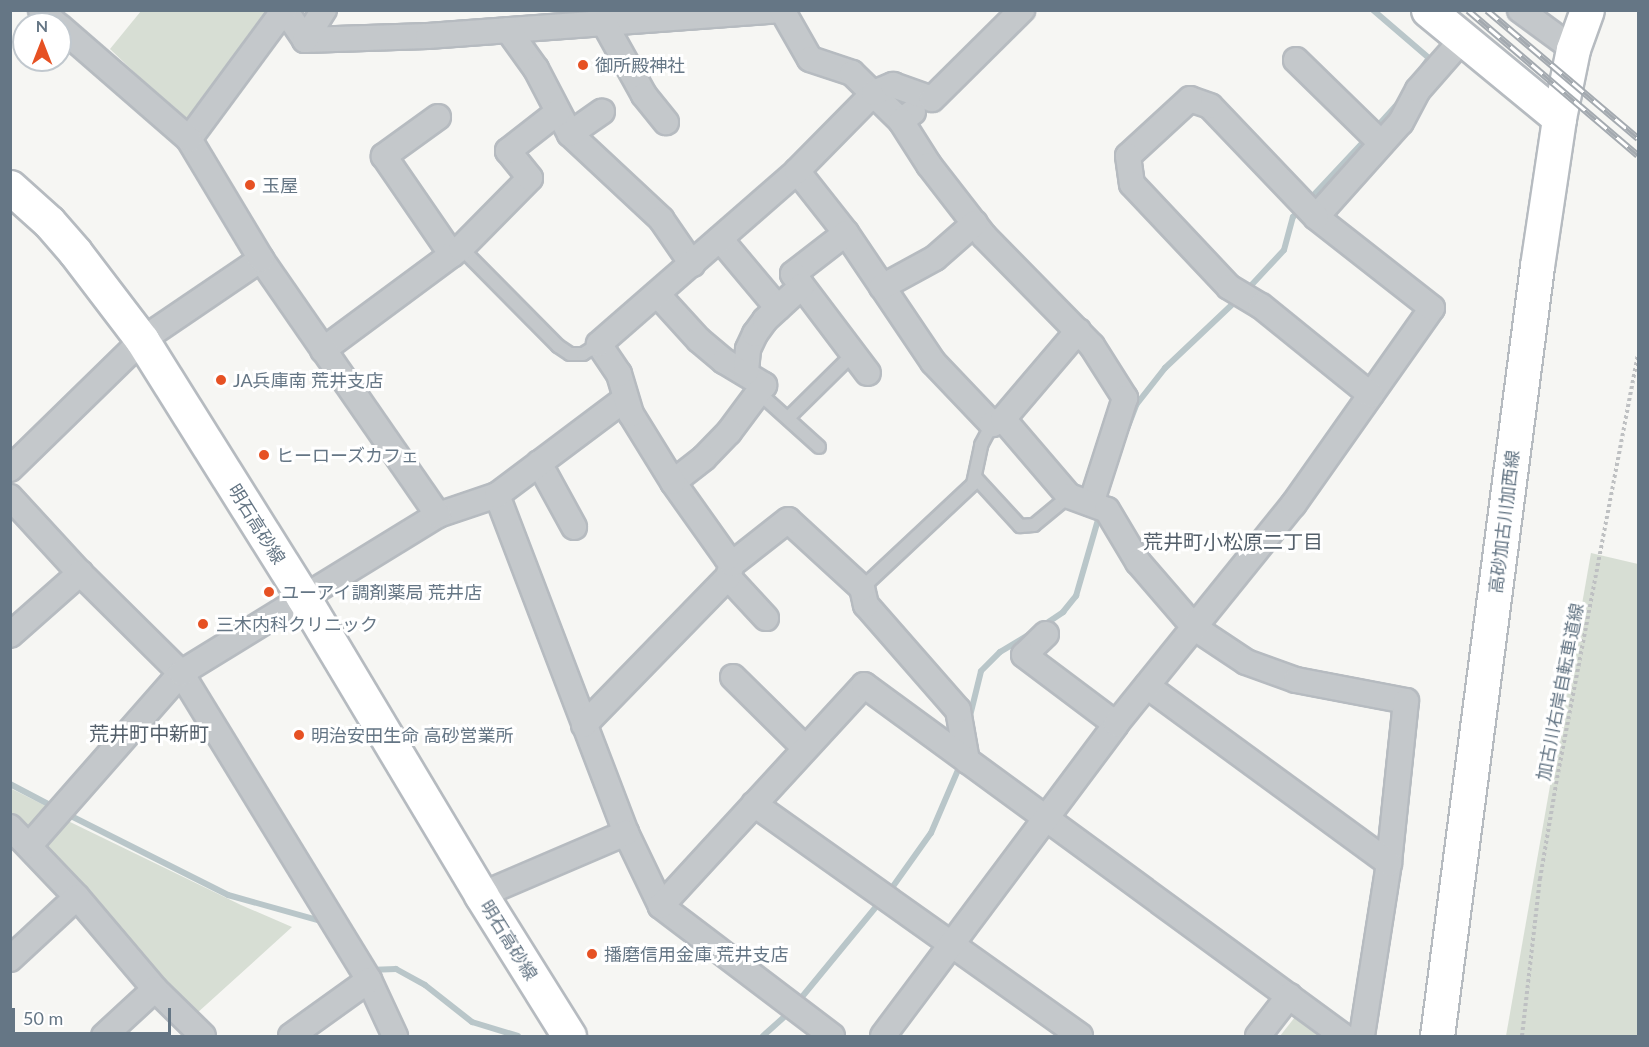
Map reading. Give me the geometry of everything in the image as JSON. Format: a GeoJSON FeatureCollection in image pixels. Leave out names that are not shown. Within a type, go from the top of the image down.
{"type":"FeatureCollection","features":[{"type":"Feature","properties":{"kind":"main road"},"geometry":{"type":"LineString","coordinates":[[1428,10],[1559,118]]}},
{"type":"Feature","properties":{"kind":"main road","name":"高砂加古川加西線"},"geometry":{"type":"LineString","coordinates":[[1437,1036],[1520,395],[1559,118],[1573,49],[1587,10]]}},
{"type":"Feature","properties":{"kind":"main road","name":"明石高砂線"},"geometry":{"type":"LineString","coordinates":[[10,187],[49,222],[75,252],[142,340],[303,597],[481,895],[569,1036]]}},
{"type":"Feature","properties":{"kind":"street"},"geometry":{"type":"LineString","coordinates":[[189,140],[284,10],[305,40]]}},
{"type":"Feature","properties":{"kind":"street"},"geometry":{"type":"LineString","coordinates":[[305,40],[324,10]]}},
{"type":"Feature","properties":{"kind":"street"},"geometry":{"type":"LineString","coordinates":[[508,30],[530,10]]}},
{"type":"Feature","properties":{"kind":"street"},"geometry":{"type":"LineString","coordinates":[[305,40],[428,36],[780,10],[810,59],[852,73],[901,120],[929,165],[975,224],[1092,346],[1125,398],[1080,500]]}},
{"type":"Feature","properties":{"kind":"street"},"geometry":{"type":"LineString","coordinates":[[1520,10],[1573,49]]}},
{"type":"Feature","properties":{"kind":"street"},"geometry":{"type":"LineString","coordinates":[[901,120],[932,99],[1014,14]]}},
{"type":"Feature","properties":{"kind":"street"},"geometry":{"type":"LineString","coordinates":[[604,23],[644,94],[666,122]]}},
{"type":"Feature","properties":{"kind":"street"},"geometry":{"type":"LineString","coordinates":[[508,30],[536,69],[570,134],[661,219],[692,264]]}},
{"type":"Feature","properties":{"kind":"street"},"geometry":{"type":"LineString","coordinates":[[72,38],[189,140],[261,259],[438,515]]}},
{"type":"Feature","properties":{"kind":"street"},"geometry":{"type":"LineString","coordinates":[[1316,217],[1401,122],[1419,90],[1462,40]]}},
{"type":"Feature","properties":{"kind":"street"},"geometry":{"type":"LineString","coordinates":[[1296,60],[1381,143]]}},
{"type":"Feature","properties":{"kind":"street"},"geometry":{"type":"LineString","coordinates":[[766,618],[730,571],[631,414],[619,375],[599,344],[798,171],[874,93],[893,85],[932,99]]}},
{"type":"Feature","properties":{"kind":"street"},"geometry":{"type":"LineString","coordinates":[[883,1036],[1116,724],[1293,505],[1371,395],[1432,308],[1316,217],[1210,106],[1190,99],[1128,156],[1132,184],[1229,287],[1261,306],[1371,395]]}},
{"type":"Feature","properties":{"kind":"street"},"geometry":{"type":"LineString","coordinates":[[323,350],[457,251],[530,178],[508,151],[558,112]]}},
{"type":"Feature","properties":{"kind":"street"},"geometry":{"type":"LineString","coordinates":[[570,134],[602,112]]}},
{"type":"Feature","properties":{"kind":"street"},"geometry":{"type":"LineString","coordinates":[[438,117],[384,156],[457,251]]}},
{"type":"Feature","properties":{"kind":"street"},"geometry":{"type":"LineString","coordinates":[[798,171],[846,233],[933,362],[1080,500],[1107,510],[1138,562],[1195,628],[1246,662],[1296,680],[1406,701],[1389,863],[1362,1036]]}},
{"type":"Feature","properties":{"kind":"street"},"geometry":{"type":"LineString","coordinates":[[882,287],[935,258],[975,224]]}},
{"type":"Feature","properties":{"kind":"street"},"geometry":{"type":"LineString","coordinates":[[846,233],[793,274],[868,373]]}},
{"type":"Feature","properties":{"kind":"street"},"geometry":{"type":"LineString","coordinates":[[720,238],[778,308]]}},
{"type":"Feature","properties":{"kind":"street"},"geometry":{"type":"LineString","coordinates":[[10,469],[142,340],[261,259]]}},
{"type":"Feature","properties":{"kind":"street"},"geometry":{"type":"LineString","coordinates":[[673,482],[704,458],[723,438],[752,382],[748,349],[755,334],[802,286]]}},
{"type":"Feature","properties":{"kind":"street"},"geometry":{"type":"LineString","coordinates":[[657,294],[699,340],[752,382]]}},
{"type":"Feature","properties":{"kind":"street"},"geometry":{"type":"LineString","coordinates":[[998,422],[1078,331]]}},
{"type":"Feature","properties":{"kind":"street"},"geometry":{"type":"LineString","coordinates":[[30,846],[181,673],[438,515],[497,495],[626,398]]}},
{"type":"Feature","properties":{"kind":"street"},"geometry":{"type":"LineString","coordinates":[[539,463],[574,527]]}},
{"type":"Feature","properties":{"kind":"street"},"geometry":{"type":"LineString","coordinates":[[497,495],[626,833],[661,906],[832,1036]]}},
{"type":"Feature","properties":{"kind":"street"},"geometry":{"type":"LineString","coordinates":[[10,497],[80,573],[181,673],[369,980],[395,1036]]}},
{"type":"Feature","properties":{"kind":"street"},"geometry":{"type":"LineString","coordinates":[[584,725],[730,571],[788,520],[862,588],[866,605],[957,710],[966,760]]}},
{"type":"Feature","properties":{"kind":"street"},"geometry":{"type":"LineString","coordinates":[[10,635],[80,573]]}},
{"type":"Feature","properties":{"kind":"street"},"geometry":{"type":"LineString","coordinates":[[1046,634],[1024,655],[1116,724]]}},
{"type":"Feature","properties":{"kind":"street"},"geometry":{"type":"LineString","coordinates":[[733,677],[805,748]]}},
{"type":"Feature","properties":{"kind":"street"},"geometry":{"type":"LineString","coordinates":[[661,906],[864,685],[1343,1036]]}},
{"type":"Feature","properties":{"kind":"street"},"geometry":{"type":"LineString","coordinates":[[1147,686],[1389,863]]}},
{"type":"Feature","properties":{"kind":"street"},"geometry":{"type":"LineString","coordinates":[[754,804],[1080,1036]]}},
{"type":"Feature","properties":{"kind":"street"},"geometry":{"type":"LineString","coordinates":[[10,827],[77,897],[155,988],[203,1036]]}},
{"type":"Feature","properties":{"kind":"street"},"geometry":{"type":"LineString","coordinates":[[481,895],[626,833]]}},
{"type":"Feature","properties":{"kind":"street"},"geometry":{"type":"LineString","coordinates":[[10,959],[77,897]]}},
{"type":"Feature","properties":{"kind":"street"},"geometry":{"type":"LineString","coordinates":[[291,1036],[369,980]]}},
{"type":"Feature","properties":{"kind":"street"},"geometry":{"type":"LineString","coordinates":[[104,1036],[155,988]]}},
{"type":"Feature","properties":{"kind":"street"},"geometry":{"type":"LineString","coordinates":[[1258,1036],[1289,996]]}},
{"type":"Feature","properties":{"kind":"lane"},"geometry":{"type":"LineString","coordinates":[[457,251],[558,346],[570,354],[583,354],[599,344]]}},
{"type":"Feature","properties":{"kind":"lane"},"geometry":{"type":"LineString","coordinates":[[788,418],[854,353]]}},
{"type":"Feature","properties":{"kind":"lane"},"geometry":{"type":"LineString","coordinates":[[752,382],[819,447]]}},
{"type":"Feature","properties":{"kind":"lane"},"geometry":{"type":"LineString","coordinates":[[862,588],[973,484],[981,446],[998,422]]}},
{"type":"Feature","properties":{"kind":"lane"},"geometry":{"type":"LineString","coordinates":[[975,477],[1020,526],[1034,525],[1080,500]]}},
{"type":"Feature","properties":{"kind":"path","name":"加古川右岸自転車道線"},"geometry":{"type":"LineString","coordinates":[[1522,1036],[1540,879],[1552,808],[1638,355]]}},
{"type":"Feature","properties":{"kind":"shaded area"},"geometry":{"type":"Polygon","coordinates":[[[141,11],[269,11],[192,121],[184,120],[110,49],[141,11]]]}},
{"type":"Feature","properties":{"kind":"shaded area"},"geometry":{"type":"Polygon","coordinates":[[[1591,553],[1638,564],[1638,1036],[1506,1036],[1591,553]]]}},
{"type":"Feature","properties":{"kind":"shaded area"},"geometry":{"type":"Polygon","coordinates":[[[10,788],[52,809],[29,836],[11,817],[10,788]]]}},
{"type":"Feature","properties":{"kind":"shaded area"},"geometry":{"type":"Polygon","coordinates":[[[66,820],[241,905],[292,927],[196,1014],[42,851],[48,838],[66,820]]]}},
{"type":"Feature","properties":{"kind":"shaded area"},"geometry":{"type":"Polygon","coordinates":[[[1295,1017],[1320,1036],[1280,1036],[1295,1017]]]}},
{"type":"Feature","properties":{"kind":"waterway"},"geometry":{"type":"LineString","coordinates":[[1373,10],[1429,58],[1420,71]]}},
{"type":"Feature","properties":{"kind":"waterway"},"geometry":{"type":"LineString","coordinates":[[1374,130],[1399,102]]}},
{"type":"Feature","properties":{"kind":"waterway"},"geometry":{"type":"LineString","coordinates":[[1308,201],[1367,138]]}},
{"type":"Feature","properties":{"kind":"waterway"},"geometry":{"type":"LineString","coordinates":[[1245,292],[1284,250],[1293,217],[1301,208]]}},
{"type":"Feature","properties":{"kind":"waterway"},"geometry":{"type":"LineString","coordinates":[[1127,429],[1136,405],[1165,368],[1238,299]]}},
{"type":"Feature","properties":{"kind":"waterway"},"geometry":{"type":"LineString","coordinates":[[1041,627],[1063,612],[1076,596],[1100,513]]}},
{"type":"Feature","properties":{"kind":"waterway"},"geometry":{"type":"LineString","coordinates":[[969,720],[981,671],[1000,652],[1032,633]]}},
{"type":"Feature","properties":{"kind":"waterway"},"geometry":{"type":"LineString","coordinates":[[889,892],[931,833],[961,763]]}},
{"type":"Feature","properties":{"kind":"waterway"},"geometry":{"type":"LineString","coordinates":[[10,784],[56,808]]}},
{"type":"Feature","properties":{"kind":"waterway"},"geometry":{"type":"LineString","coordinates":[[65,813],[228,895],[321,921]]}},
{"type":"Feature","properties":{"kind":"waterway"},"geometry":{"type":"LineString","coordinates":[[797,1003],[880,902]]}},
{"type":"Feature","properties":{"kind":"waterway"},"geometry":{"type":"LineString","coordinates":[[369,970],[396,969],[425,985],[472,1022],[518,1036]]}},
{"type":"Feature","properties":{"kind":"waterway"},"geometry":{"type":"LineString","coordinates":[[763,1036],[791,1011]]}},
{"type":"Feature","properties":{"kind":"railway"},"geometry":{"type":"LineString","coordinates":[[1468,10],[1638,155]]}},
{"type":"Feature","properties":{"kind":"railway"},"geometry":{"type":"LineString","coordinates":[[1487,10],[1638,138]]}},
{"type":"Feature","properties":{"kind":"place","name":"御所殿神社"},"geometry":{"type":"Point","coordinates":[583,65]}},
{"type":"Feature","properties":{"kind":"place","name":"玉屋"},"geometry":{"type":"Point","coordinates":[250,185]}},
{"type":"Feature","properties":{"kind":"place","name":"JA兵庫南 荒井支店"},"geometry":{"type":"Point","coordinates":[221,380]}},
{"type":"Feature","properties":{"kind":"place","name":"ヒーローズカフェ"},"geometry":{"type":"Point","coordinates":[264,455]}},
{"type":"Feature","properties":{"kind":"place","name":"ユーアイ調剤薬局 荒井店"},"geometry":{"type":"Point","coordinates":[269,592]}},
{"type":"Feature","properties":{"kind":"place","name":"三木内科クリニック"},"geometry":{"type":"Point","coordinates":[203,624]}},
{"type":"Feature","properties":{"kind":"place","name":"明治安田生命 高砂営業所"},"geometry":{"type":"Point","coordinates":[299,735]}},
{"type":"Feature","properties":{"kind":"place","name":"播磨信用金庫 荒井支店"},"geometry":{"type":"Point","coordinates":[592,954]}},
{"type":"Feature","properties":{"kind":"district","name":"荒井町小松原二丁目"},"geometry":{"type":"Point","coordinates":[1233,541]}},
{"type":"Feature","properties":{"kind":"district","name":"荒井町中新町"},"geometry":{"type":"Point","coordinates":[149,733]}}]}
